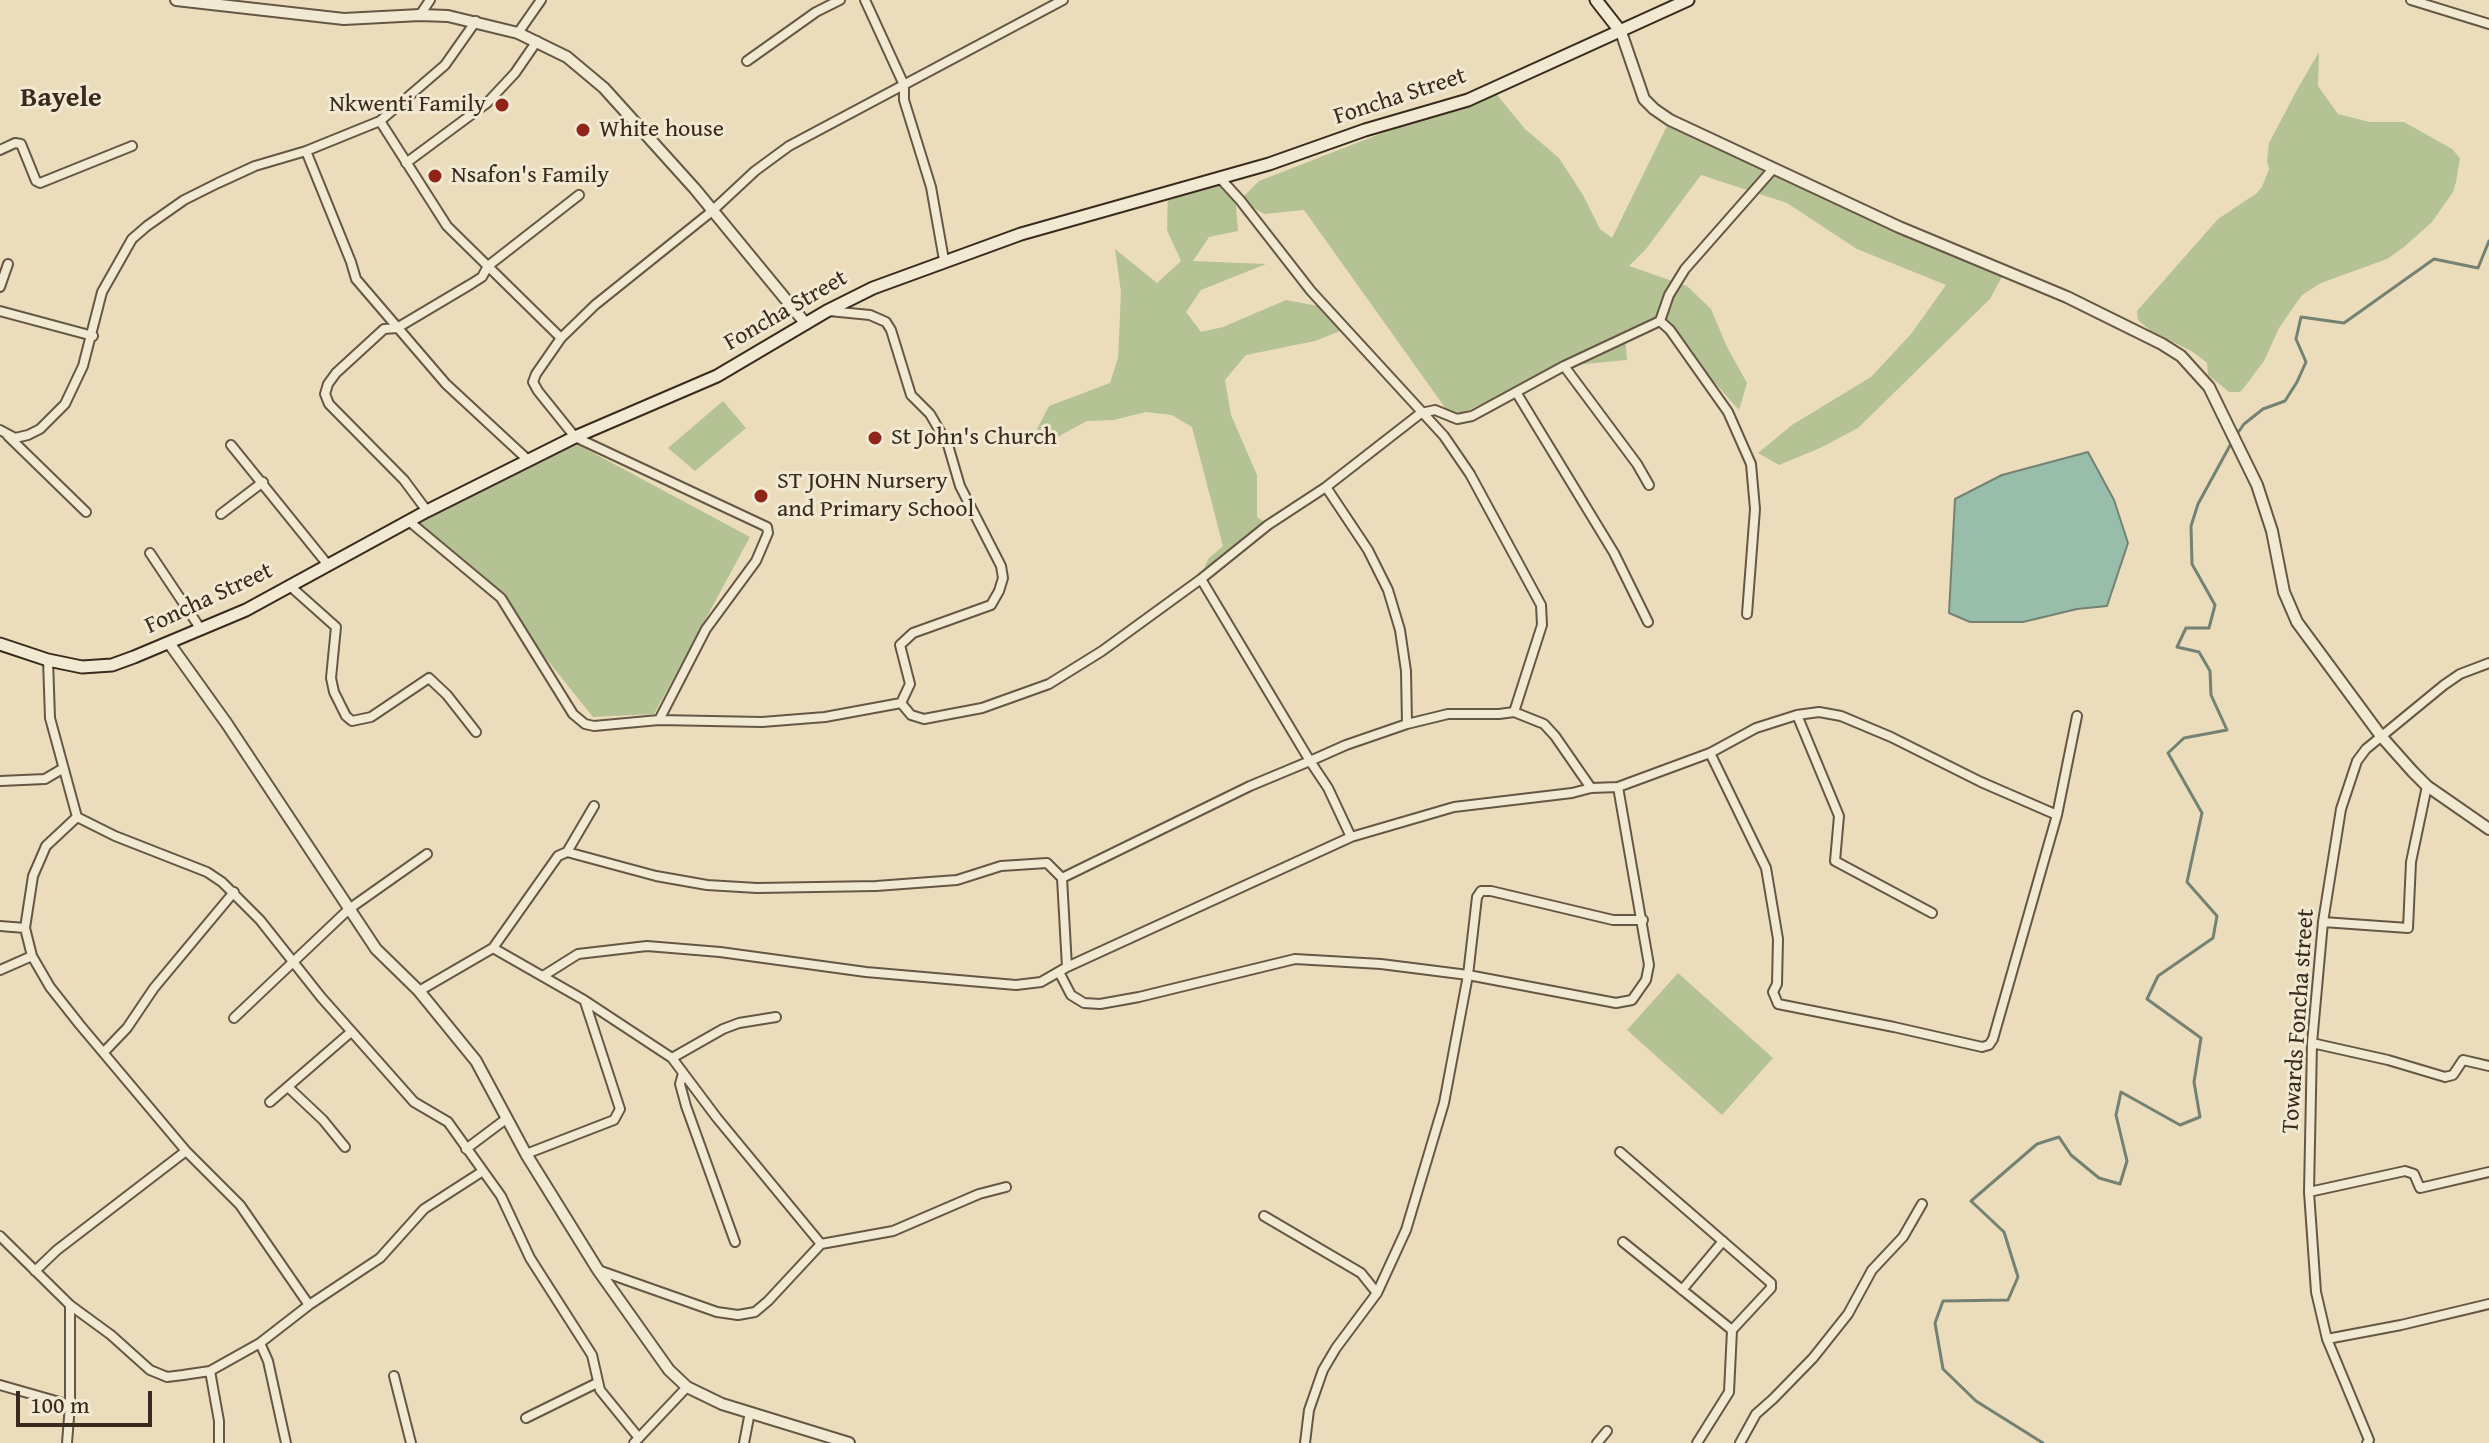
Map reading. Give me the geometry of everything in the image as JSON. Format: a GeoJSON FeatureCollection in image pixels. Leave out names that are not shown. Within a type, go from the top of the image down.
{"type":"FeatureCollection","features":[{"type":"Feature","properties":{"kind":"main road"},"geometry":{"type":"LineString","coordinates":[[1596,0],[1621,32]]}},
{"type":"Feature","properties":{"kind":"main road","name":"Foncha Street"},"geometry":{"type":"LineString","coordinates":[[0,644],[48,660],[95,667],[112,665],[246,610],[427,511],[528,460],[717,376],[827,311],[873,288],[944,260],[1076,217],[1269,164],[1365,130],[1468,100],[1688,0]]}},
{"type":"Feature","properties":{"kind":"street"},"geometry":{"type":"LineString","coordinates":[[176,0],[254,4],[344,19],[448,16],[476,21],[537,41],[567,57],[604,88],[695,189],[806,324]]}},
{"type":"Feature","properties":{"kind":"street"},"geometry":{"type":"LineString","coordinates":[[420,15],[430,0]]}},
{"type":"Feature","properties":{"kind":"street"},"geometry":{"type":"LineString","coordinates":[[518,33],[541,0]]}},
{"type":"Feature","properties":{"kind":"street"},"geometry":{"type":"LineString","coordinates":[[747,61],[816,12],[840,0]]}},
{"type":"Feature","properties":{"kind":"street"},"geometry":{"type":"LineString","coordinates":[[865,0],[904,85],[904,100],[931,187],[944,260]]}},
{"type":"Feature","properties":{"kind":"street"},"geometry":{"type":"LineString","coordinates":[[659,720],[706,629],[756,561],[768,533],[767,527],[681,484],[575,437],[533,382],[544,359],[595,305],[789,146],[1063,0]]}},
{"type":"Feature","properties":{"kind":"street"},"geometry":{"type":"LineString","coordinates":[[2411,0],[2489,24]]}},
{"type":"Feature","properties":{"kind":"street"},"geometry":{"type":"LineString","coordinates":[[4,433],[15,438],[28,435],[40,429],[65,404],[83,366],[110,274],[132,239],[184,200],[218,183],[255,166],[306,151],[380,121],[445,65],[476,21]]}},
{"type":"Feature","properties":{"kind":"street"},"geometry":{"type":"LineString","coordinates":[[1621,32],[1644,99],[1654,109],[1697,134],[1899,227],[2067,297],[2162,344],[2197,371],[2226,420],[2262,498],[2290,608],[2310,641],[2381,736],[2427,786],[2489,829]]}},
{"type":"Feature","properties":{"kind":"street"},"geometry":{"type":"LineString","coordinates":[[406,163],[488,101],[515,73],[537,41]]}},
{"type":"Feature","properties":{"kind":"street"},"geometry":{"type":"LineString","coordinates":[[380,121],[447,226],[561,338]]}},
{"type":"Feature","properties":{"kind":"street"},"geometry":{"type":"LineString","coordinates":[[0,150],[21,144],[36,181],[40,183],[132,146]]}},
{"type":"Feature","properties":{"kind":"street"},"geometry":{"type":"LineString","coordinates":[[306,151],[356,279],[460,399],[528,460]]}},
{"type":"Feature","properties":{"kind":"street"},"geometry":{"type":"LineString","coordinates":[[901,703],[911,715],[924,719],[982,708],[1049,684],[1102,651],[1201,579],[1268,525],[1326,487],[1421,413],[1435,410],[1457,419],[1472,416],[1564,366],[1660,321],[1669,295],[1685,269],[1773,169]]}},
{"type":"Feature","properties":{"kind":"street"},"geometry":{"type":"LineString","coordinates":[[1219,177],[1311,291],[1444,436],[1470,474],[1541,605],[1542,625],[1514,712]]}},
{"type":"Feature","properties":{"kind":"street"},"geometry":{"type":"LineString","coordinates":[[427,511],[404,480],[329,404],[325,394],[328,384],[384,329],[397,328],[482,277],[488,266],[579,195]]}},
{"type":"Feature","properties":{"kind":"street"},"geometry":{"type":"LineString","coordinates":[[0,287],[8,264]]}},
{"type":"Feature","properties":{"kind":"street"},"geometry":{"type":"LineString","coordinates":[[0,311],[93,336]]}},
{"type":"Feature","properties":{"kind":"street"},"geometry":{"type":"LineString","coordinates":[[827,311],[870,315],[886,322],[911,395],[930,414],[948,445],[960,486],[1001,566],[1003,578],[991,605],[913,633],[900,645],[910,684],[901,703]]}},
{"type":"Feature","properties":{"kind":"street"},"geometry":{"type":"LineString","coordinates":[[1660,321],[1670,330],[1728,412],[1751,464],[1755,509],[1747,614]]}},
{"type":"Feature","properties":{"kind":"street"},"geometry":{"type":"LineString","coordinates":[[1564,366],[1637,464],[1649,485]]}},
{"type":"Feature","properties":{"kind":"street"},"geometry":{"type":"LineString","coordinates":[[1516,392],[1614,553],[1648,622]]}},
{"type":"Feature","properties":{"kind":"street"},"geometry":{"type":"LineString","coordinates":[[4,433],[86,512]]}},
{"type":"Feature","properties":{"kind":"street"},"geometry":{"type":"LineString","coordinates":[[231,445],[328,565]]}},
{"type":"Feature","properties":{"kind":"street"},"geometry":{"type":"LineString","coordinates":[[221,514],[263,482]]}},
{"type":"Feature","properties":{"kind":"street"},"geometry":{"type":"LineString","coordinates":[[1326,487],[1368,550],[1388,590],[1400,630],[1406,671],[1407,724]]}},
{"type":"Feature","properties":{"kind":"street"},"geometry":{"type":"LineString","coordinates":[[410,522],[501,598],[573,714],[585,724],[594,726],[659,720],[762,722],[825,717],[901,703]]}},
{"type":"Feature","properties":{"kind":"street"},"geometry":{"type":"LineString","coordinates":[[150,553],[200,628]]}},
{"type":"Feature","properties":{"kind":"street"},"geometry":{"type":"LineString","coordinates":[[1201,579],[1328,788],[1351,837]]}},
{"type":"Feature","properties":{"kind":"street"},"geometry":{"type":"LineString","coordinates":[[290,586],[336,627],[331,678],[334,692],[346,716],[352,721],[371,717],[429,678],[447,695],[476,732]]}},
{"type":"Feature","properties":{"kind":"street"},"geometry":{"type":"LineString","coordinates":[[169,643],[227,724],[376,949],[419,991],[476,1061],[526,1154],[598,1270],[654,1352],[687,1387],[722,1404],[849,1443]]}},
{"type":"Feature","properties":{"kind":"street"},"geometry":{"type":"LineString","coordinates":[[48,660],[50,718],[77,817],[115,836],[207,872],[234,892],[414,1102],[448,1122],[501,1196],[536,1268],[592,1355],[597,1383],[636,1441],[687,1387]]}},
{"type":"Feature","properties":{"kind":"street","name":"Towards Foncha street"},"geometry":{"type":"LineString","coordinates":[[2370,1442],[2327,1339],[2316,1292],[2309,1192],[2312,1043],[2323,922],[2341,809],[2357,761],[2366,749],[2445,684],[2460,674],[2489,663]]}},
{"type":"Feature","properties":{"kind":"street"},"geometry":{"type":"LineString","coordinates":[[1062,878],[1237,792],[1346,745],[1448,714],[1514,712],[1544,724],[1591,788]]}},
{"type":"Feature","properties":{"kind":"street"},"geometry":{"type":"LineString","coordinates":[[543,976],[578,954],[647,946],[720,952],[866,972],[1016,985],[1041,982],[1351,837],[1454,807],[1618,787],[1710,753],[1756,728],[1797,715],[1819,712],[1841,716],[1891,737],[1981,782],[2057,815]]}},
{"type":"Feature","properties":{"kind":"street"},"geometry":{"type":"LineString","coordinates":[[1797,715],[1839,816],[1835,861],[1932,913]]}},
{"type":"Feature","properties":{"kind":"street"},"geometry":{"type":"LineString","coordinates":[[1710,753],[1766,868],[1778,939],[1777,984],[1773,992],[1778,1004],[1982,1047],[1989,1045],[1993,1039],[2057,815],[2077,716]]}},
{"type":"Feature","properties":{"kind":"street"},"geometry":{"type":"LineString","coordinates":[[0,781],[45,779],[62,769]]}},
{"type":"Feature","properties":{"kind":"street"},"geometry":{"type":"LineString","coordinates":[[2323,922],[2408,928],[2411,862],[2427,786]]}},
{"type":"Feature","properties":{"kind":"street"},"geometry":{"type":"LineString","coordinates":[[567,852],[656,876],[707,885],[757,888],[876,886],[957,880],[1001,866],[1047,863],[1062,878],[1063,970],[1071,995],[1078,1000],[1100,1004],[1295,959],[1381,964],[1468,975],[1616,1003],[1632,1000],[1646,980],[1649,965],[1618,787]]}},
{"type":"Feature","properties":{"kind":"street"},"geometry":{"type":"LineString","coordinates":[[419,991],[493,948],[558,856],[567,852],[594,806]]}},
{"type":"Feature","properties":{"kind":"street"},"geometry":{"type":"LineString","coordinates":[[77,817],[46,846],[33,876],[25,928],[32,956],[64,1006],[186,1151],[240,1205],[309,1305]]}},
{"type":"Feature","properties":{"kind":"street"},"geometry":{"type":"LineString","coordinates":[[234,1018],[349,909],[427,854]]}},
{"type":"Feature","properties":{"kind":"street"},"geometry":{"type":"LineString","coordinates":[[1305,1443],[1309,1410],[1323,1370],[1377,1293],[1399,1249],[1425,1171],[1444,1103],[1468,975],[1477,897],[1481,891],[1491,891],[1613,920],[1643,920]]}},
{"type":"Feature","properties":{"kind":"street"},"geometry":{"type":"LineString","coordinates":[[104,1052],[127,1028],[154,988],[234,892]]}},
{"type":"Feature","properties":{"kind":"street"},"geometry":{"type":"LineString","coordinates":[[0,926],[25,928]]}},
{"type":"Feature","properties":{"kind":"street"},"geometry":{"type":"LineString","coordinates":[[493,948],[584,1000],[672,1058],[821,1244]]}},
{"type":"Feature","properties":{"kind":"street"},"geometry":{"type":"LineString","coordinates":[[0,970],[32,956]]}},
{"type":"Feature","properties":{"kind":"street"},"geometry":{"type":"LineString","coordinates":[[526,1154],[614,1120],[620,1109],[584,1000]]}},
{"type":"Feature","properties":{"kind":"street"},"geometry":{"type":"LineString","coordinates":[[672,1058],[723,1029],[776,1017]]}},
{"type":"Feature","properties":{"kind":"street"},"geometry":{"type":"LineString","coordinates":[[270,1102],[351,1032]]}},
{"type":"Feature","properties":{"kind":"street"},"geometry":{"type":"LineString","coordinates":[[2312,1043],[2445,1077],[2453,1075],[2463,1060],[2489,1066]]}},
{"type":"Feature","properties":{"kind":"street"},"geometry":{"type":"LineString","coordinates":[[683,1073],[680,1084],[686,1106],[735,1242]]}},
{"type":"Feature","properties":{"kind":"street"},"geometry":{"type":"LineString","coordinates":[[288,1087],[323,1120],[345,1147]]}},
{"type":"Feature","properties":{"kind":"street"},"geometry":{"type":"LineString","coordinates":[[466,1149],[506,1119]]}},
{"type":"Feature","properties":{"kind":"street"},"geometry":{"type":"LineString","coordinates":[[35,1271],[57,1250],[186,1151]]}},
{"type":"Feature","properties":{"kind":"street"},"geometry":{"type":"LineString","coordinates":[[1620,1152],[1771,1283],[1771,1288],[1732,1330],[1729,1392],[1697,1443]]}},
{"type":"Feature","properties":{"kind":"street"},"geometry":{"type":"LineString","coordinates":[[0,1236],[70,1305],[111,1335],[150,1370],[167,1377],[210,1371],[260,1343],[309,1305],[380,1258],[424,1209],[483,1171]]}},
{"type":"Feature","properties":{"kind":"street"},"geometry":{"type":"LineString","coordinates":[[2309,1192],[2405,1171],[2414,1174],[2420,1188],[2489,1172]]}},
{"type":"Feature","properties":{"kind":"street"},"geometry":{"type":"LineString","coordinates":[[598,1270],[717,1312],[738,1315],[755,1312],[821,1244],[893,1231],[979,1194],[1006,1187]]}},
{"type":"Feature","properties":{"kind":"street"},"geometry":{"type":"LineString","coordinates":[[1740,1443],[1756,1414],[1813,1358],[1848,1314],[1872,1270],[1903,1237],[1922,1204]]}},
{"type":"Feature","properties":{"kind":"street"},"geometry":{"type":"LineString","coordinates":[[1264,1216],[1361,1273],[1377,1293]]}},
{"type":"Feature","properties":{"kind":"street"},"geometry":{"type":"LineString","coordinates":[[1682,1290],[1723,1241]]}},
{"type":"Feature","properties":{"kind":"street"},"geometry":{"type":"LineString","coordinates":[[1623,1242],[1732,1330]]}},
{"type":"Feature","properties":{"kind":"street"},"geometry":{"type":"LineString","coordinates":[[2327,1339],[2489,1304]]}},
{"type":"Feature","properties":{"kind":"street"},"geometry":{"type":"LineString","coordinates":[[67,1443],[70,1305]]}},
{"type":"Feature","properties":{"kind":"street"},"geometry":{"type":"LineString","coordinates":[[260,1343],[268,1361],[286,1443]]}},
{"type":"Feature","properties":{"kind":"street"},"geometry":{"type":"LineString","coordinates":[[210,1371],[219,1421],[219,1443]]}},
{"type":"Feature","properties":{"kind":"street"},"geometry":{"type":"LineString","coordinates":[[394,1376],[411,1443]]}},
{"type":"Feature","properties":{"kind":"street"},"geometry":{"type":"LineString","coordinates":[[526,1418],[597,1383]]}},
{"type":"Feature","properties":{"kind":"street"},"geometry":{"type":"LineString","coordinates":[[0,1385],[70,1405]]}},
{"type":"Feature","properties":{"kind":"street"},"geometry":{"type":"LineString","coordinates":[[744,1443],[750,1412]]}},
{"type":"Feature","properties":{"kind":"street"},"geometry":{"type":"LineString","coordinates":[[1597,1443],[1607,1431]]}},
{"type":"Feature","properties":{"kind":"shaded area"},"geometry":{"type":"Polygon","coordinates":[[[2319,52],[2318,86],[2338,114],[2370,122],[2404,122],[2452,149],[2460,158],[2456,182],[2453,192],[2432,222],[2404,247],[2387,259],[2321,283],[2302,295],[2279,328],[2264,361],[2246,385],[2240,392],[2229,392],[2208,375],[2207,363],[2193,352],[2151,331],[2138,320],[2137,311],[2218,219],[2262,187],[2269,169],[2269,143],[2319,52]]]}},
{"type":"Feature","properties":{"kind":"shaded area"},"geometry":{"type":"Polygon","coordinates":[[[1493,90],[1525,129],[1559,158],[1600,229],[1612,238],[1670,120],[2005,271],[1990,299],[1858,428],[1779,465],[1758,453],[1792,425],[1871,377],[1911,334],[1946,285],[1857,249],[1787,203],[1701,175],[1646,249],[1629,266],[1687,286],[1711,309],[1747,383],[1739,410],[1660,321],[1625,337],[1627,360],[1564,366],[1460,414],[1446,409],[1304,210],[1264,214],[1240,200],[1259,181],[1493,90]]]}},
{"type":"Feature","properties":{"kind":"shaded area"},"geometry":{"type":"Polygon","coordinates":[[[1219,177],[1235,194],[1238,231],[1209,237],[1193,261],[1266,264],[1201,290],[1186,312],[1201,332],[1223,327],[1286,300],[1323,307],[1340,331],[1315,341],[1246,355],[1225,380],[1231,415],[1257,475],[1257,517],[1268,525],[1202,574],[1208,559],[1223,546],[1192,427],[1172,415],[1146,412],[1114,420],[1087,421],[1048,442],[1037,429],[1049,406],[1110,383],[1118,358],[1121,292],[1115,249],[1157,283],[1181,261],[1167,230],[1168,191],[1219,177]]]}},
{"type":"Feature","properties":{"kind":"shaded area"},"geometry":{"type":"Polygon","coordinates":[[[723,401],[746,428],[695,471],[668,448],[723,401]]]}},
{"type":"Feature","properties":{"kind":"shaded area"},"geometry":{"type":"Polygon","coordinates":[[[573,442],[750,537],[654,714],[593,717],[487,585],[415,523],[573,442]]]}},
{"type":"Feature","properties":{"kind":"shaded area"},"geometry":{"type":"Polygon","coordinates":[[[2088,452],[2114,500],[2128,543],[2107,606],[2077,609],[2023,622],[1970,622],[1949,613],[1955,499],[2002,475],[2088,452]]]}},
{"type":"Feature","properties":{"kind":"shaded area"},"geometry":{"type":"Polygon","coordinates":[[[1678,973],[1773,1058],[1722,1115],[1627,1030],[1678,973]]]}},
{"type":"Feature","properties":{"kind":"waterway"},"geometry":{"type":"LineString","coordinates":[[2237,434],[2263,409],[2285,401],[2297,382],[2306,362],[2296,339],[2301,317],[2344,323],[2434,259],[2478,268],[2489,241]]}},
{"type":"Feature","properties":{"kind":"waterway"},"geometry":{"type":"LineString","coordinates":[[2043,1443],[1976,1401],[1943,1369],[1935,1323],[1943,1301],[2008,1300],[2018,1277],[2004,1232],[1971,1201],[2037,1144],[2059,1137],[2071,1155],[2099,1178],[2120,1184],[2127,1161],[2116,1115],[2121,1092],[2180,1125],[2200,1117],[2194,1082],[2201,1038],[2147,999],[2158,976],[2213,938],[2217,916],[2187,882],[2202,813],[2168,753],[2184,738],[2227,730],[2211,695],[2210,671],[2199,652],[2177,647],[2186,628],[2209,628],[2215,605],[2192,564],[2191,526],[2198,504],[2233,440]]}},
{"type":"Feature","properties":{"kind":"place","name":"Nkwenti Family"},"geometry":{"type":"Point","coordinates":[502,105]}},
{"type":"Feature","properties":{"kind":"place","name":"White house"},"geometry":{"type":"Point","coordinates":[583,130]}},
{"type":"Feature","properties":{"kind":"place","name":"Nsafon's Family"},"geometry":{"type":"Point","coordinates":[435,176]}},
{"type":"Feature","properties":{"kind":"place","name":"St John's Church"},"geometry":{"type":"Point","coordinates":[875,438]}},
{"type":"Feature","properties":{"kind":"place","name":"ST JOHN Nursery and Primary School"},"geometry":{"type":"Point","coordinates":[761,496]}},
{"type":"Feature","properties":{"kind":"district","name":"Bayele"},"geometry":{"type":"Point","coordinates":[61,99]}}]}
